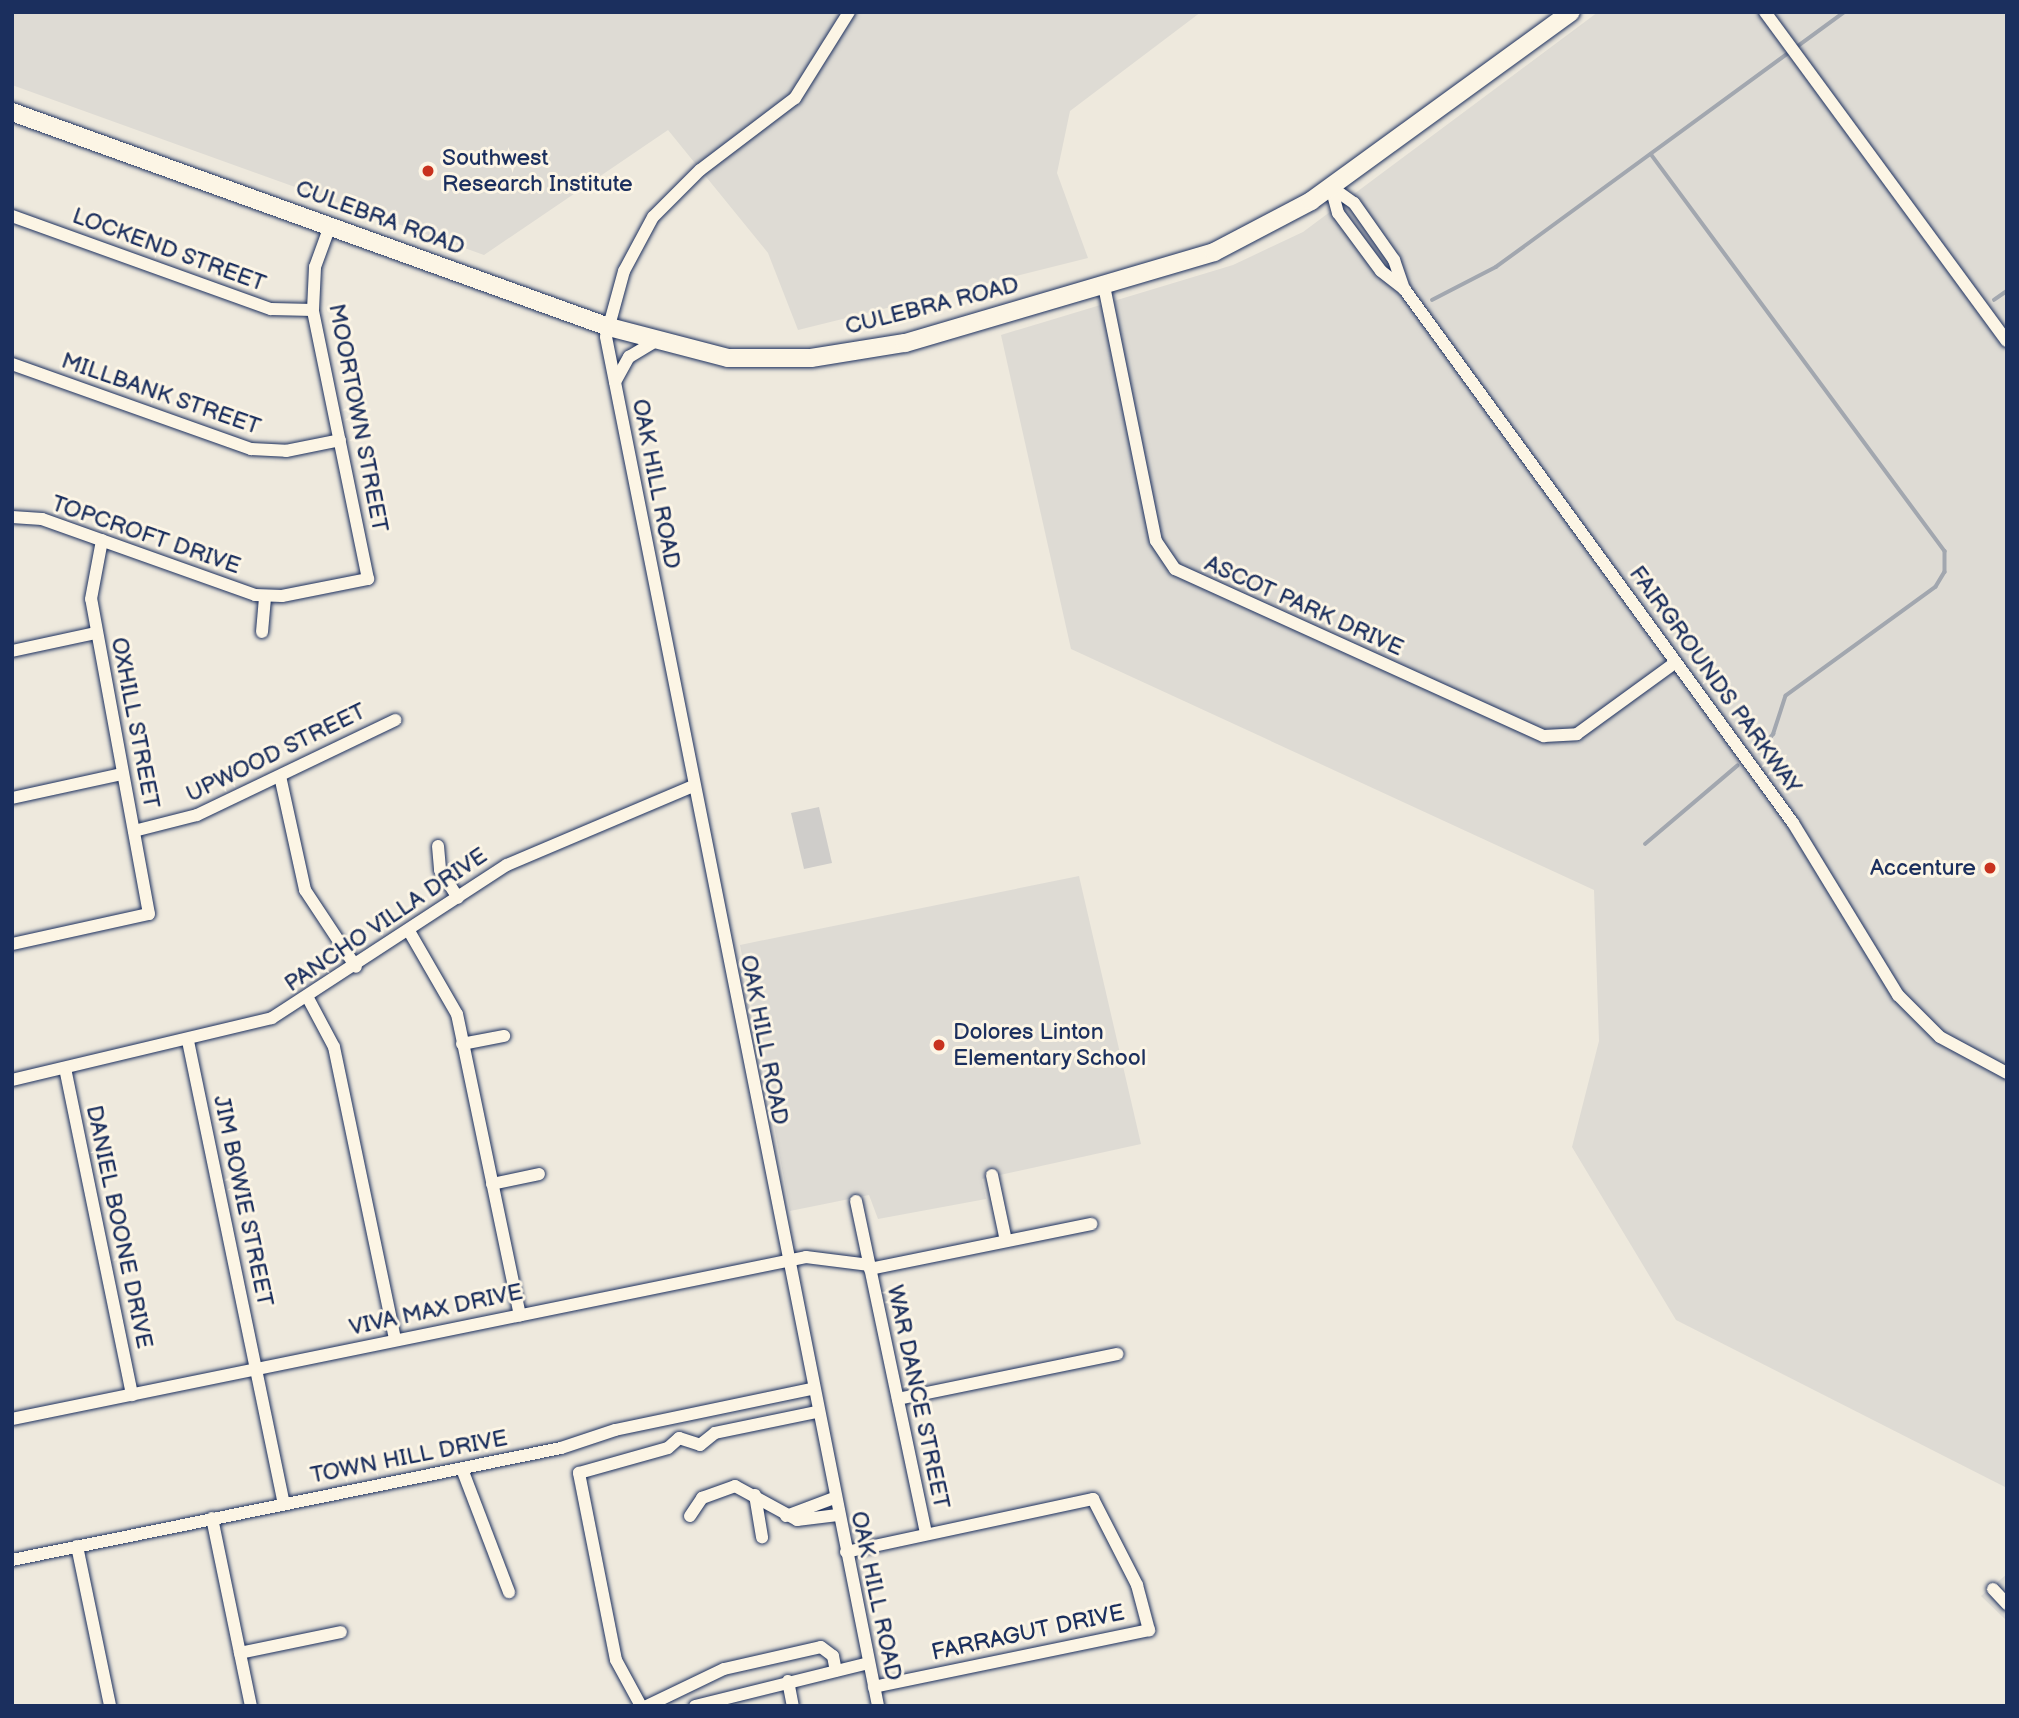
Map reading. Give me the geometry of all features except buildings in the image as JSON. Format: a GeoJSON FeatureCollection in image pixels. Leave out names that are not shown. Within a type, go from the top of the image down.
{"type":"FeatureCollection","features":[{"type":"Feature","properties":{"kind":"main road","name":"CULEBRA ROAD"},"geometry":{"type":"LineString","coordinates":[[12,112],[606,326],[656,341],[741,359],[845,354],[1191,262],[1331,187],[1570,12]]}},
{"type":"Feature","properties":{"kind":"street"},"geometry":{"type":"LineString","coordinates":[[606,326],[624,271],[653,217],[700,170],[795,98],[849,12]]}},
{"type":"Feature","properties":{"kind":"street"},"geometry":{"type":"LineString","coordinates":[[1765,12],[2007,341]]}},
{"type":"Feature","properties":{"kind":"street","name":"FAIRGROUNDS PARKWAY"},"geometry":{"type":"LineString","coordinates":[[1331,187],[1354,203],[1394,260],[1405,290]]}},
{"type":"Feature","properties":{"kind":"street","name":"FAIRGROUNDS PARKWAY"},"geometry":{"type":"LineString","coordinates":[[1331,187],[1338,214],[1381,271],[1405,290],[1793,823],[1898,995],[1940,1037],[2007,1073]]}},
{"type":"Feature","properties":{"kind":"street","name":"LOCKEND STREET"},"geometry":{"type":"LineString","coordinates":[[12,216],[271,309],[313,310]]}},
{"type":"Feature","properties":{"kind":"street","name":"MOORTOWN STREET"},"geometry":{"type":"LineString","coordinates":[[330,226],[315,267],[313,310],[368,579]]}},
{"type":"Feature","properties":{"kind":"street","name":"ASCOT PARK DRIVE"},"geometry":{"type":"LineString","coordinates":[[1104,286],[1156,541],[1175,569],[1544,736],[1577,734],[1676,662]]}},
{"type":"Feature","properties":{"kind":"street","name":"OAK HILL ROAD"},"geometry":{"type":"LineString","coordinates":[[606,326],[785,1261],[878,1706]]}},
{"type":"Feature","properties":{"kind":"street","name":"OAK HILL ROAD"},"geometry":{"type":"LineString","coordinates":[[615,382],[629,357],[656,341]]}},
{"type":"Feature","properties":{"kind":"street","name":"MILLBANK STREET"},"geometry":{"type":"LineString","coordinates":[[12,363],[251,449],[286,451],[340,440]]}},
{"type":"Feature","properties":{"kind":"street","name":"TOPCROFT DRIVE"},"geometry":{"type":"LineString","coordinates":[[12,517],[42,519],[265,596],[368,579]]}},
{"type":"Feature","properties":{"kind":"street","name":"OXHILL STREET"},"geometry":{"type":"LineString","coordinates":[[12,944],[149,914],[96,633],[91,576],[102,540]]}},
{"type":"Feature","properties":{"kind":"street","name":"TOPCROFT DRIVE"},"geometry":{"type":"LineString","coordinates":[[262,632],[265,596]]}},
{"type":"Feature","properties":{"kind":"street"},"geometry":{"type":"LineString","coordinates":[[12,651],[96,633]]}},
{"type":"Feature","properties":{"kind":"street","name":"UPWOOD STREET"},"geometry":{"type":"LineString","coordinates":[[134,831],[190,818],[395,720]]}},
{"type":"Feature","properties":{"kind":"street"},"geometry":{"type":"LineString","coordinates":[[12,798],[122,774]]}},
{"type":"Feature","properties":{"kind":"street"},"geometry":{"type":"LineString","coordinates":[[279,776],[305,890],[356,967]]}},
{"type":"Feature","properties":{"kind":"street","name":"PANCHO VILLA DRIVE"},"geometry":{"type":"LineString","coordinates":[[12,1080],[243,1029],[309,1000],[516,860],[693,786]]}},
{"type":"Feature","properties":{"kind":"street"},"geometry":{"type":"LineString","coordinates":[[438,846],[440,870],[458,898]]}},
{"type":"Feature","properties":{"kind":"street"},"geometry":{"type":"LineString","coordinates":[[408,931],[451,994],[520,1315]]}},
{"type":"Feature","properties":{"kind":"street"},"geometry":{"type":"LineString","coordinates":[[309,1000],[334,1046],[395,1340]]}},
{"type":"Feature","properties":{"kind":"street"},"geometry":{"type":"LineString","coordinates":[[463,1044],[504,1036]]}},
{"type":"Feature","properties":{"kind":"street","name":"JIM BOWIE STREET"},"geometry":{"type":"LineString","coordinates":[[188,1041],[285,1503]]}},
{"type":"Feature","properties":{"kind":"street","name":"DANIEL BOONE DRIVE"},"geometry":{"type":"LineString","coordinates":[[65,1068],[132,1395]]}},
{"type":"Feature","properties":{"kind":"street"},"geometry":{"type":"LineString","coordinates":[[492,1184],[539,1174]]}},
{"type":"Feature","properties":{"kind":"street"},"geometry":{"type":"LineString","coordinates":[[992,1175],[1006,1241]]}},
{"type":"Feature","properties":{"kind":"street","name":"WAR DANCE STREET"},"geometry":{"type":"LineString","coordinates":[[856,1201],[926,1534]]}},
{"type":"Feature","properties":{"kind":"street","name":"VIVA MAX DRIVE"},"geometry":{"type":"LineString","coordinates":[[12,1419],[785,1261],[823,1256],[869,1267],[1090,1224]]}},
{"type":"Feature","properties":{"kind":"street"},"geometry":{"type":"LineString","coordinates":[[898,1399],[1117,1354]]}},
{"type":"Feature","properties":{"kind":"street","name":"TOWN HILL DRIVE"},"geometry":{"type":"LineString","coordinates":[[12,1560],[462,1469],[812,1389]]}},
{"type":"Feature","properties":{"kind":"street"},"geometry":{"type":"LineString","coordinates":[[816,1412],[715,1433],[700,1445],[679,1438],[668,1448],[579,1473],[616,1660],[644,1706],[724,1669],[821,1647],[833,1656],[836,1671]]}},
{"type":"Feature","properties":{"kind":"street"},"geometry":{"type":"LineString","coordinates":[[462,1469],[509,1592]]}},
{"type":"Feature","properties":{"kind":"street"},"geometry":{"type":"LineString","coordinates":[[690,1516],[715,1490],[736,1486],[786,1516],[838,1515]]}},
{"type":"Feature","properties":{"kind":"street"},"geometry":{"type":"LineString","coordinates":[[755,1495],[762,1537]]}},
{"type":"Feature","properties":{"kind":"street"},"geometry":{"type":"LineString","coordinates":[[786,1516],[834,1498]]}},
{"type":"Feature","properties":{"kind":"street","name":"FARRAGUT DRIVE"},"geometry":{"type":"LineString","coordinates":[[874,1687],[1149,1629],[1137,1585],[1093,1499],[926,1534]]}},
{"type":"Feature","properties":{"kind":"street"},"geometry":{"type":"LineString","coordinates":[[212,1518],[251,1706]]}},
{"type":"Feature","properties":{"kind":"street"},"geometry":{"type":"LineString","coordinates":[[846,1552],[926,1534]]}},
{"type":"Feature","properties":{"kind":"street"},"geometry":{"type":"LineString","coordinates":[[77,1546],[110,1706]]}},
{"type":"Feature","properties":{"kind":"street"},"geometry":{"type":"LineString","coordinates":[[1993,1589],[2007,1604]]}},
{"type":"Feature","properties":{"kind":"street"},"geometry":{"type":"LineString","coordinates":[[240,1653],[341,1632]]}},
{"type":"Feature","properties":{"kind":"street"},"geometry":{"type":"LineString","coordinates":[[695,1706],[788,1681],[869,1664]]}},
{"type":"Feature","properties":{"kind":"street"},"geometry":{"type":"LineString","coordinates":[[788,1681],[793,1706]]}},
{"type":"Feature","properties":{"kind":"shaded area","name":"Southwest Research Institute"},"geometry":{"type":"Polygon","coordinates":[[[12,12],[1201,12],[1070,111],[1057,173],[1088,258],[798,330],[768,253],[668,130],[484,255],[12,85],[12,12]]]}},
{"type":"Feature","properties":{"kind":"shaded area"},"geometry":{"type":"Polygon","coordinates":[[[1598,12],[2007,12],[2007,1488],[1676,1320],[1572,1147],[1599,1041],[1594,890],[1071,649],[1001,335],[1233,265],[1303,232],[1598,12]]]}},
{"type":"Feature","properties":{"kind":"shaded area"},"geometry":{"type":"Polygon","coordinates":[[[819,807],[832,863],[804,869],[791,813],[819,807]]]}},
{"type":"Feature","properties":{"kind":"shaded area","name":"Dolores Linton Elementary School"},"geometry":{"type":"Polygon","coordinates":[[[1079,876],[1141,1144],[982,1179],[986,1199],[878,1219],[869,1195],[790,1211],[740,945],[1079,876]]]}},
{"type":"Feature","properties":{"kind":"shaded area"},"geometry":{"type":"Polygon","coordinates":[[[2007,1574],[2007,1621],[1981,1596],[2007,1574]]]}},
{"type":"Feature","properties":{"kind":"waterway"},"geometry":{"type":"LineString","coordinates":[[1432,300],[1496,267],[1844,12]]}},
{"type":"Feature","properties":{"kind":"waterway"},"geometry":{"type":"LineString","coordinates":[[1651,154],[1945,551],[1945,572],[1936,587],[1786,696],[1774,734],[1759,752]]}},
{"type":"Feature","properties":{"kind":"waterway"},"geometry":{"type":"LineString","coordinates":[[1994,300],[2007,291]]}},
{"type":"Feature","properties":{"kind":"waterway"},"geometry":{"type":"LineString","coordinates":[[1645,844],[1737,766]]}},
{"type":"Feature","properties":{"kind":"place","name":"Southwest Research Institute"},"geometry":{"type":"Point","coordinates":[428,171]}},
{"type":"Feature","properties":{"kind":"place","name":"Accenture"},"geometry":{"type":"Point","coordinates":[1990,868]}},
{"type":"Feature","properties":{"kind":"place","name":"Dolores Linton Elementary School"},"geometry":{"type":"Point","coordinates":[939,1045]}}]}
